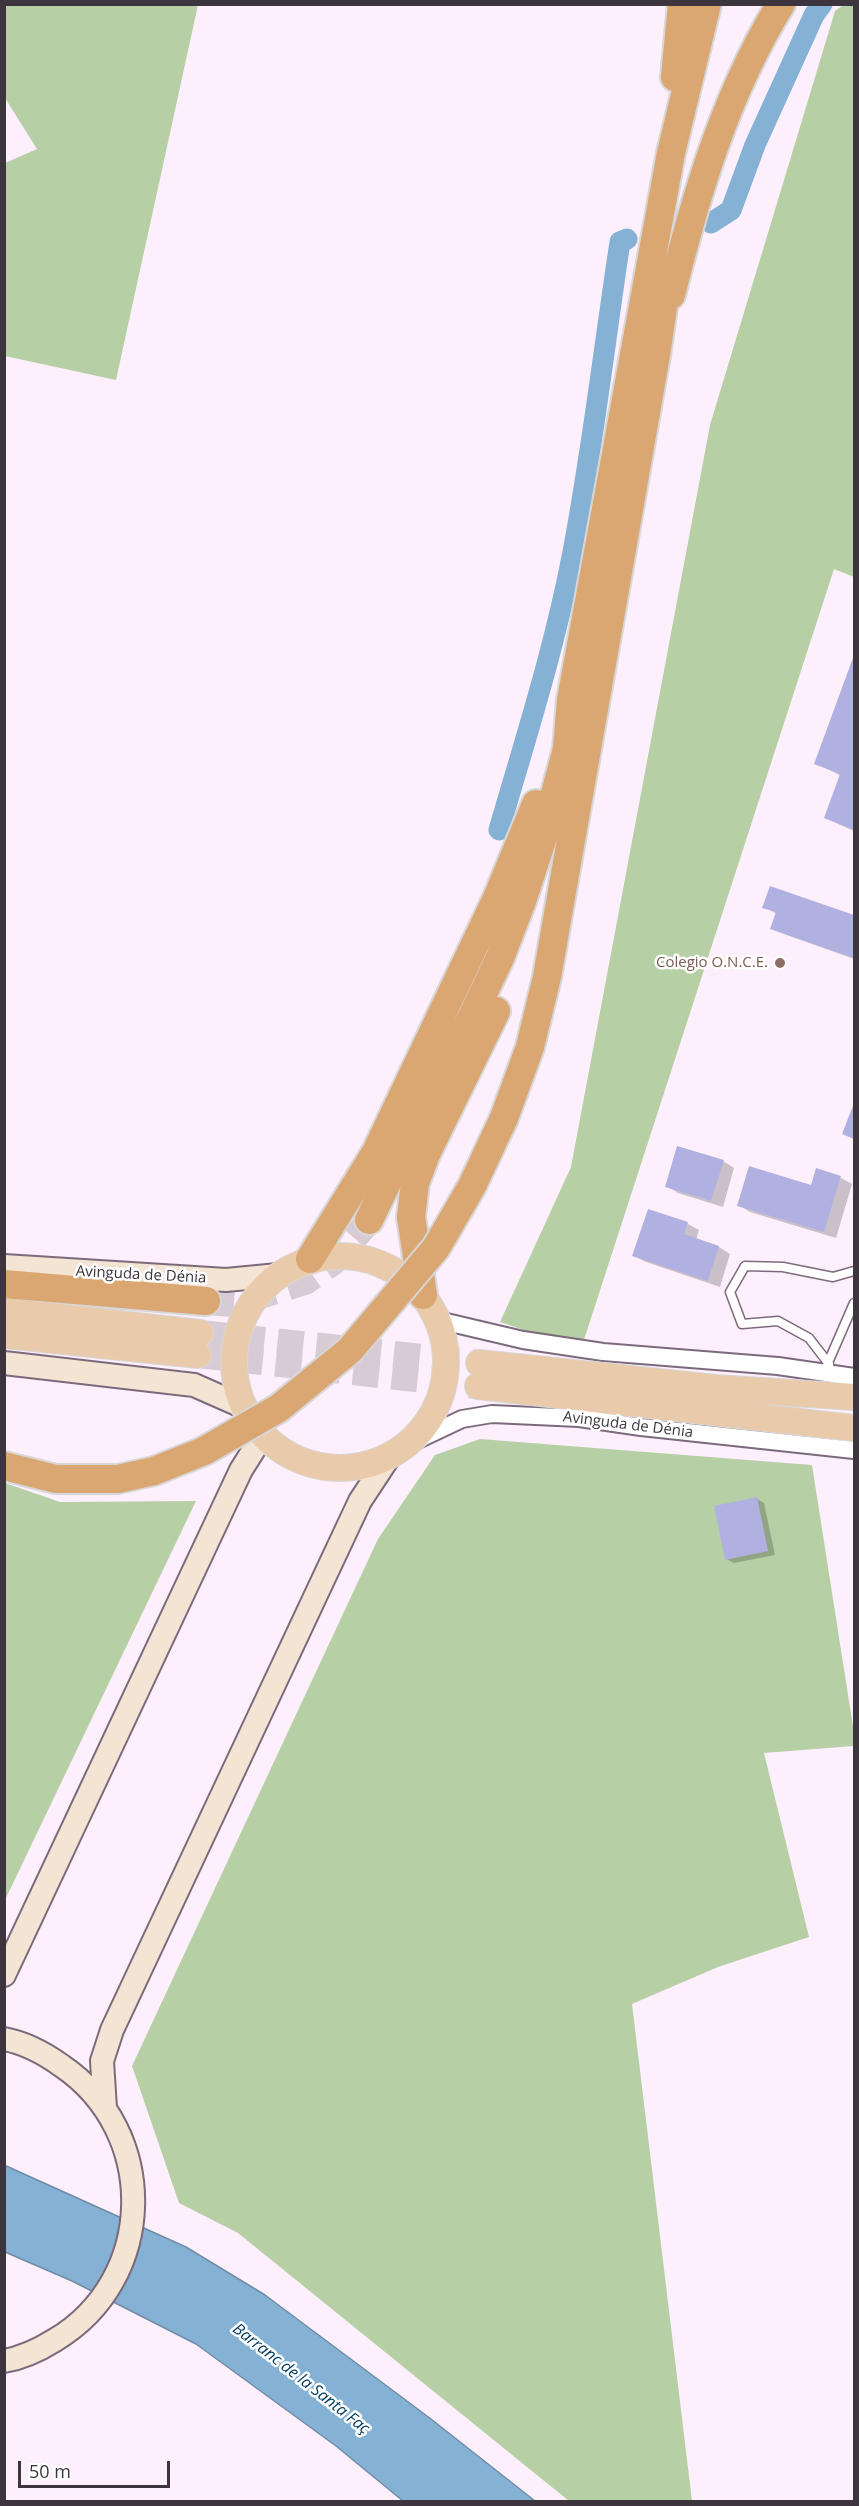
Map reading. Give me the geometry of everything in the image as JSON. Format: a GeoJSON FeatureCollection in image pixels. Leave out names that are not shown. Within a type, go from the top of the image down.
{"type":"FeatureCollection","features":[{"type":"Feature","properties":{"kind":"highway"},"geometry":{"type":"LineString","coordinates":[[4,1466],[56,1479],[118,1479],[154,1471],[204,1451],[279,1408],[350,1350],[436,1248],[472,1186],[504,1118],[530,1047],[547,977],[582,702],[670,153],[682,4]]}},
{"type":"Feature","properties":{"kind":"highway"},"geometry":{"type":"LineString","coordinates":[[656,355],[708,4],[670,153]]}},
{"type":"Feature","properties":{"kind":"highway"},"geometry":{"type":"LineString","coordinates":[[423,1295],[411,1217],[415,1183],[426,1154],[506,992],[540,904],[656,355],[688,227],[712,152],[743,76],[781,4]]}},
{"type":"Feature","properties":{"kind":"highway"},"geometry":{"type":"LineString","coordinates":[[369,1220],[500,958],[545,831],[582,702]]}},
{"type":"Feature","properties":{"kind":"highway"},"geometry":{"type":"LineString","coordinates":[[310,1259],[376,1152],[497,898],[546,780],[582,702]]}},
{"type":"Feature","properties":{"kind":"highway"},"geometry":{"type":"LineString","coordinates":[[4,1284],[63,1287],[206,1302]]}},
{"type":"Feature","properties":{"kind":"main road"},"geometry":{"type":"LineString","coordinates":[[105,2108],[102,2061],[112,2030],[360,1501],[398,1451],[421,1432],[432,1416],[443,1387],[447,1356],[438,1320],[423,1295],[405,1277],[384,1264],[360,1257],[335,1255],[310,1259],[278,1275],[256,1296],[241,1324],[234,1352],[236,1382],[244,1407],[263,1435],[281,1450],[301,1461],[322,1467],[345,1468],[368,1465],[398,1451]]}},
{"type":"Feature","properties":{"kind":"main road","name":"Avinguda de Dénia"},"geometry":{"type":"LineString","coordinates":[[4,1266],[226,1280],[278,1275]]}},
{"type":"Feature","properties":{"kind":"main road"},"geometry":{"type":"LineString","coordinates":[[4,1311],[199,1344],[4,1335]]}},
{"type":"Feature","properties":{"kind":"main road"},"geometry":{"type":"LineString","coordinates":[[4,1364],[194,1385],[244,1407]]}},
{"type":"Feature","properties":{"kind":"main road","name":"Avinguda de Dénia"},"geometry":{"type":"LineString","coordinates":[[855,1397],[478,1375],[855,1428]]}},
{"type":"Feature","properties":{"kind":"main road"},"geometry":{"type":"LineString","coordinates":[[4,1975],[241,1470],[263,1435]]}},
{"type":"Feature","properties":{"kind":"main road"},"geometry":{"type":"LineString","coordinates":[[4,2039],[42,2052],[78,2076],[105,2108],[124,2147],[132,2182],[134,2213],[130,2236],[120,2265],[106,2293],[90,2312],[68,2333],[39,2350],[7,2363]]}},
{"type":"Feature","properties":{"kind":"street"},"geometry":{"type":"LineString","coordinates":[[438,1320],[523,1340],[603,1352],[823,1368],[855,1377]]}},
{"type":"Feature","properties":{"kind":"street","name":"Avinguda de Dénia"},"geometry":{"type":"LineString","coordinates":[[398,1451],[462,1419],[492,1414],[579,1418],[640,1427],[855,1450]]}},
{"type":"Feature","properties":{"kind":"lane"},"geometry":{"type":"LineString","coordinates":[[823,1368],[809,1338],[778,1321],[742,1324],[730,1292],[745,1266],[783,1267],[833,1277],[855,1271]]}},
{"type":"Feature","properties":{"kind":"lane"},"geometry":{"type":"LineString","coordinates":[[823,1368],[855,1303]]}},
{"type":"Feature","properties":{"kind":"green space"},"geometry":{"type":"Polygon","coordinates":[[[5,4],[198,5],[116,380],[5,356],[5,163],[37,149],[5,98],[5,4]]]}},
{"type":"Feature","properties":{"kind":"green space"},"geometry":{"type":"Polygon","coordinates":[[[843,5],[854,5],[854,577],[834,569],[581,1349],[500,1322],[571,1167],[710,425],[835,11],[843,5]]]}},
{"type":"Feature","properties":{"kind":"green space"},"geometry":{"type":"Polygon","coordinates":[[[480,1439],[812,1465],[854,1733],[854,1746],[764,1753],[809,1937],[718,1967],[632,2004],[692,2501],[569,2501],[238,2233],[179,2203],[132,2066],[378,1539],[435,1455],[480,1439]]]}},
{"type":"Feature","properties":{"kind":"green space"},"geometry":{"type":"Polygon","coordinates":[[[5,1483],[60,1502],[196,1501],[5,1900],[5,1483]]]}},
{"type":"Feature","properties":{"kind":"water","name":"Barranc de la Santa Faç"},"geometry":{"type":"Polygon","coordinates":[[[4,2165],[186,2247],[265,2295],[431,2419],[535,2501],[403,2501],[336,2446],[196,2344],[72,2281],[5,2252],[4,2165]]]}},
{"type":"Feature","properties":{"kind":"building"},"geometry":{"type":"Polygon","coordinates":[[[854,655],[854,830],[824,818],[840,774],[814,764],[854,655]]]}},
{"type":"Feature","properties":{"kind":"building"},"geometry":{"type":"Polygon","coordinates":[[[770,886],[854,915],[854,958],[770,929],[776,912],[762,908],[770,886]]]}},
{"type":"Feature","properties":{"kind":"building"},"geometry":{"type":"Polygon","coordinates":[[[854,1103],[854,1139],[842,1134],[854,1103]]]}},
{"type":"Feature","properties":{"kind":"building"},"geometry":{"type":"Polygon","coordinates":[[[677,1146],[724,1160],[711,1201],[665,1187],[677,1146]]]}},
{"type":"Feature","properties":{"kind":"building"},"geometry":{"type":"Polygon","coordinates":[[[749,1166],[811,1185],[816,1168],[841,1176],[824,1232],[737,1206],[749,1166]]]}},
{"type":"Feature","properties":{"kind":"building"},"geometry":{"type":"Polygon","coordinates":[[[648,1209],[688,1222],[684,1234],[719,1246],[708,1281],[632,1256],[648,1209]]]}},
{"type":"Feature","properties":{"kind":"building"},"geometry":{"type":"Polygon","coordinates":[[[757,1497],[768,1551],[725,1560],[714,1506],[757,1497]]]}},
{"type":"Feature","properties":{"kind":"waterway"},"geometry":{"type":"LineString","coordinates":[[711,223],[731,210],[755,145],[814,15],[822,4]]}},
{"type":"Feature","properties":{"kind":"waterway"},"geometry":{"type":"LineString","coordinates":[[499,830],[539,695],[565,592],[586,479],[620,242],[627,239]]}},
{"type":"Feature","properties":{"kind":"tunnel"},"geometry":{"type":"LineString","coordinates":[[206,1301],[234,1303],[305,1281],[332,1262],[369,1220]]}},
{"type":"Feature","properties":{"kind":"tunnel"},"geometry":{"type":"LineString","coordinates":[[200,1333],[479,1363]]}},
{"type":"Feature","properties":{"kind":"tunnel"},"geometry":{"type":"LineString","coordinates":[[198,1355],[478,1386]]}},
{"type":"Feature","properties":{"kind":"place","name":"Colegio O.N.C.E."},"geometry":{"type":"Point","coordinates":[780,963]}}]}
